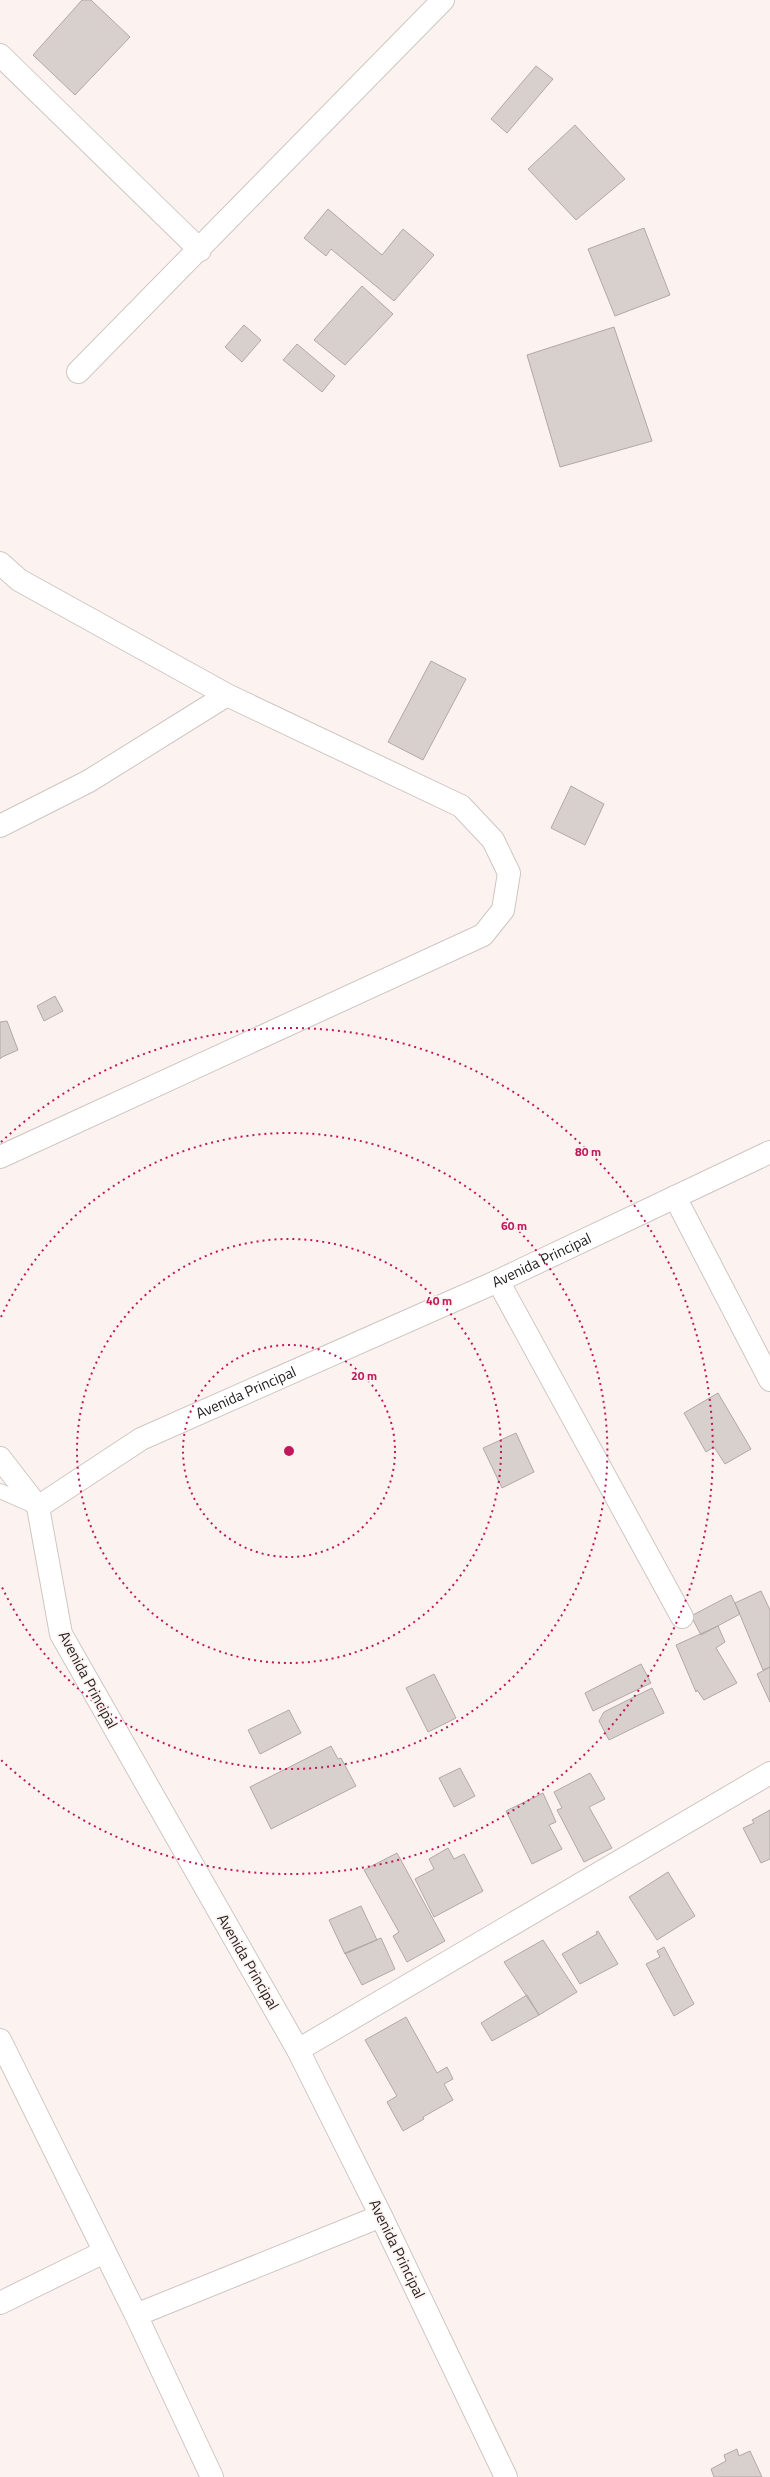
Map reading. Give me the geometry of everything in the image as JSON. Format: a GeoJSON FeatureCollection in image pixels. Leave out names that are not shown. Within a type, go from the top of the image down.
{"type":"FeatureCollection","features":[{"type":"Feature","properties":{"kind":"street"},"geometry":{"type":"LineString","coordinates":[[78,372],[200,250],[443,0]]}},
{"type":"Feature","properties":{"kind":"street"},"geometry":{"type":"LineString","coordinates":[[0,55],[200,250]]}},
{"type":"Feature","properties":{"kind":"street"},"geometry":{"type":"LineString","coordinates":[[0,563],[19,580],[227,695],[461,806],[493,840],[509,873],[503,910],[483,935],[0,1157]]}},
{"type":"Feature","properties":{"kind":"street"},"geometry":{"type":"LineString","coordinates":[[0,826],[89,781],[227,695]]}},
{"type":"Feature","properties":{"kind":"street","name":"Avenida Principal"},"geometry":{"type":"LineString","coordinates":[[506,2477],[381,2216],[298,2050],[61,1634],[38,1507],[141,1439],[498,1280],[770,1152]]}},
{"type":"Feature","properties":{"kind":"street"},"geometry":{"type":"LineString","coordinates":[[675,1197],[770,1380]]}},
{"type":"Feature","properties":{"kind":"street"},"geometry":{"type":"LineString","coordinates":[[498,1280],[682,1617]]}},
{"type":"Feature","properties":{"kind":"street"},"geometry":{"type":"LineString","coordinates":[[0,1458],[38,1507]]}},
{"type":"Feature","properties":{"kind":"street"},"geometry":{"type":"LineString","coordinates":[[298,2050],[770,1773]]}},
{"type":"Feature","properties":{"kind":"street"},"geometry":{"type":"LineString","coordinates":[[0,2040],[136,2315],[212,2477]]}},
{"type":"Feature","properties":{"kind":"street"},"geometry":{"type":"LineString","coordinates":[[136,2315],[381,2216]]}},
{"type":"Feature","properties":{"kind":"street"},"geometry":{"type":"LineString","coordinates":[[0,2303],[104,2252]]}},
{"type":"Feature","properties":{"kind":"lane"},"geometry":{"type":"LineString","coordinates":[[0,1491],[38,1507]]}},
{"type":"Feature","properties":{"kind":"building"},"geometry":{"type":"Polygon","coordinates":[[[82,0],[91,0],[130,37],[75,95],[33,55],[82,0]]]}},
{"type":"Feature","properties":{"kind":"building"},"geometry":{"type":"Polygon","coordinates":[[[536,66],[553,79],[507,133],[491,119],[536,66]]]}},
{"type":"Feature","properties":{"kind":"building"},"geometry":{"type":"Polygon","coordinates":[[[575,125],[625,179],[576,220],[528,169],[575,125]]]}},
{"type":"Feature","properties":{"kind":"building"},"geometry":{"type":"Polygon","coordinates":[[[328,209],[382,255],[403,229],[434,255],[394,301],[331,249],[326,256],[304,238],[328,209]]]}},
{"type":"Feature","properties":{"kind":"building"},"geometry":{"type":"Polygon","coordinates":[[[644,228],[670,295],[615,316],[588,249],[644,228]]]}},
{"type":"Feature","properties":{"kind":"building"},"geometry":{"type":"Polygon","coordinates":[[[362,286],[393,314],[345,365],[314,340],[362,286]]]}},
{"type":"Feature","properties":{"kind":"building"},"geometry":{"type":"Polygon","coordinates":[[[244,325],[261,340],[242,362],[225,347],[244,325]]]}},
{"type":"Feature","properties":{"kind":"building"},"geometry":{"type":"Polygon","coordinates":[[[614,327],[652,441],[560,467],[527,355],[614,327]]]}},
{"type":"Feature","properties":{"kind":"building"},"geometry":{"type":"Polygon","coordinates":[[[297,344],[335,376],[322,392],[283,360],[297,344]]]}},
{"type":"Feature","properties":{"kind":"building"},"geometry":{"type":"Polygon","coordinates":[[[431,661],[466,679],[423,760],[388,742],[431,661]]]}},
{"type":"Feature","properties":{"kind":"building"},"geometry":{"type":"Polygon","coordinates":[[[571,786],[604,804],[585,845],[551,828],[571,786]]]}},
{"type":"Feature","properties":{"kind":"building"},"geometry":{"type":"Polygon","coordinates":[[[55,996],[63,1011],[44,1021],[37,1006],[55,996]]]}},
{"type":"Feature","properties":{"kind":"building"},"geometry":{"type":"Polygon","coordinates":[[[7,1021],[18,1050],[0,1059],[0,1022],[7,1021]]]}},
{"type":"Feature","properties":{"kind":"building"},"geometry":{"type":"Polygon","coordinates":[[[718,1393],[751,1449],[725,1464],[714,1447],[706,1452],[684,1413],[718,1393]]]}},
{"type":"Feature","properties":{"kind":"building"},"geometry":{"type":"Polygon","coordinates":[[[516,1433],[534,1472],[502,1488],[483,1448],[516,1433]]]}},
{"type":"Feature","properties":{"kind":"building"},"geometry":{"type":"Polygon","coordinates":[[[761,1591],[770,1610],[770,1667],[763,1670],[735,1603],[761,1591]]]}},
{"type":"Feature","properties":{"kind":"building"},"geometry":{"type":"Polygon","coordinates":[[[731,1595],[740,1614],[701,1635],[691,1616],[731,1595]]]}},
{"type":"Feature","properties":{"kind":"building"},"geometry":{"type":"Polygon","coordinates":[[[718,1626],[725,1642],[716,1648],[737,1683],[704,1700],[697,1690],[696,1692],[676,1645],[718,1626]]]}},
{"type":"Feature","properties":{"kind":"building"},"geometry":{"type":"Polygon","coordinates":[[[641,1664],[651,1683],[593,1711],[585,1693],[641,1664]]]}},
{"type":"Feature","properties":{"kind":"building"},"geometry":{"type":"Polygon","coordinates":[[[770,1667],[770,1702],[757,1674],[770,1667]]]}},
{"type":"Feature","properties":{"kind":"building"},"geometry":{"type":"Polygon","coordinates":[[[434,1674],[456,1718],[428,1732],[406,1688],[434,1674]]]}},
{"type":"Feature","properties":{"kind":"building"},"geometry":{"type":"Polygon","coordinates":[[[652,1688],[664,1713],[609,1740],[599,1721],[604,1712],[652,1688]]]}},
{"type":"Feature","properties":{"kind":"building"},"geometry":{"type":"Polygon","coordinates":[[[289,1710],[301,1733],[260,1754],[248,1730],[289,1710]]]}},
{"type":"Feature","properties":{"kind":"building"},"geometry":{"type":"Polygon","coordinates":[[[331,1746],[338,1759],[341,1758],[356,1786],[271,1829],[250,1787],[331,1746]]]}},
{"type":"Feature","properties":{"kind":"building"},"geometry":{"type":"Polygon","coordinates":[[[460,1768],[475,1796],[454,1807],[439,1778],[460,1768]]]}},
{"type":"Feature","properties":{"kind":"building"},"geometry":{"type":"Polygon","coordinates":[[[590,1773],[605,1799],[589,1807],[612,1848],[584,1862],[557,1810],[562,1808],[554,1792],[590,1773]]]}},
{"type":"Feature","properties":{"kind":"building"},"geometry":{"type":"Polygon","coordinates":[[[543,1793],[556,1822],[549,1825],[562,1849],[532,1864],[506,1811],[543,1793]]]}},
{"type":"Feature","properties":{"kind":"building"},"geometry":{"type":"Polygon","coordinates":[[[770,1810],[770,1859],[761,1863],[743,1828],[754,1823],[752,1820],[770,1810]]]}},
{"type":"Feature","properties":{"kind":"building"},"geometry":{"type":"Polygon","coordinates":[[[448,1848],[454,1859],[464,1854],[483,1891],[434,1917],[415,1879],[434,1869],[429,1859],[448,1848]]]}},
{"type":"Feature","properties":{"kind":"building"},"geometry":{"type":"Polygon","coordinates":[[[397,1853],[445,1941],[407,1962],[393,1936],[399,1932],[364,1870],[397,1853]]]}},
{"type":"Feature","properties":{"kind":"building"},"geometry":{"type":"Polygon","coordinates":[[[668,1872],[695,1916],[657,1940],[629,1897],[668,1872]]]}},
{"type":"Feature","properties":{"kind":"building"},"geometry":{"type":"Polygon","coordinates":[[[361,1906],[377,1940],[345,1954],[329,1920],[361,1906]]]}},
{"type":"Feature","properties":{"kind":"building"},"geometry":{"type":"Polygon","coordinates":[[[598,1931],[618,1964],[580,1984],[562,1954],[597,1934],[596,1932],[598,1931]]]}},
{"type":"Feature","properties":{"kind":"building"},"geometry":{"type":"Polygon","coordinates":[[[381,1938],[395,1969],[362,1985],[345,1953],[381,1938]]]}},
{"type":"Feature","properties":{"kind":"building"},"geometry":{"type":"Polygon","coordinates":[[[543,1940],[577,1992],[539,2015],[504,1962],[543,1940]]]}},
{"type":"Feature","properties":{"kind":"building"},"geometry":{"type":"Polygon","coordinates":[[[664,1947],[694,2004],[674,2016],[646,1964],[660,1957],[657,1951],[664,1947]]]}},
{"type":"Feature","properties":{"kind":"building"},"geometry":{"type":"Polygon","coordinates":[[[527,1995],[539,2015],[492,2041],[481,2023],[527,1995]]]}},
{"type":"Feature","properties":{"kind":"building"},"geometry":{"type":"Polygon","coordinates":[[[406,2017],[437,2073],[447,2067],[453,2079],[444,2084],[453,2100],[423,2117],[424,2119],[403,2131],[387,2102],[397,2096],[365,2040],[406,2017]]]}},
{"type":"Feature","properties":{"kind":"building"},"geometry":{"type":"Polygon","coordinates":[[[737,2449],[739,2456],[750,2451],[762,2477],[714,2477],[711,2469],[726,2461],[724,2455],[737,2449]]]}}]}
